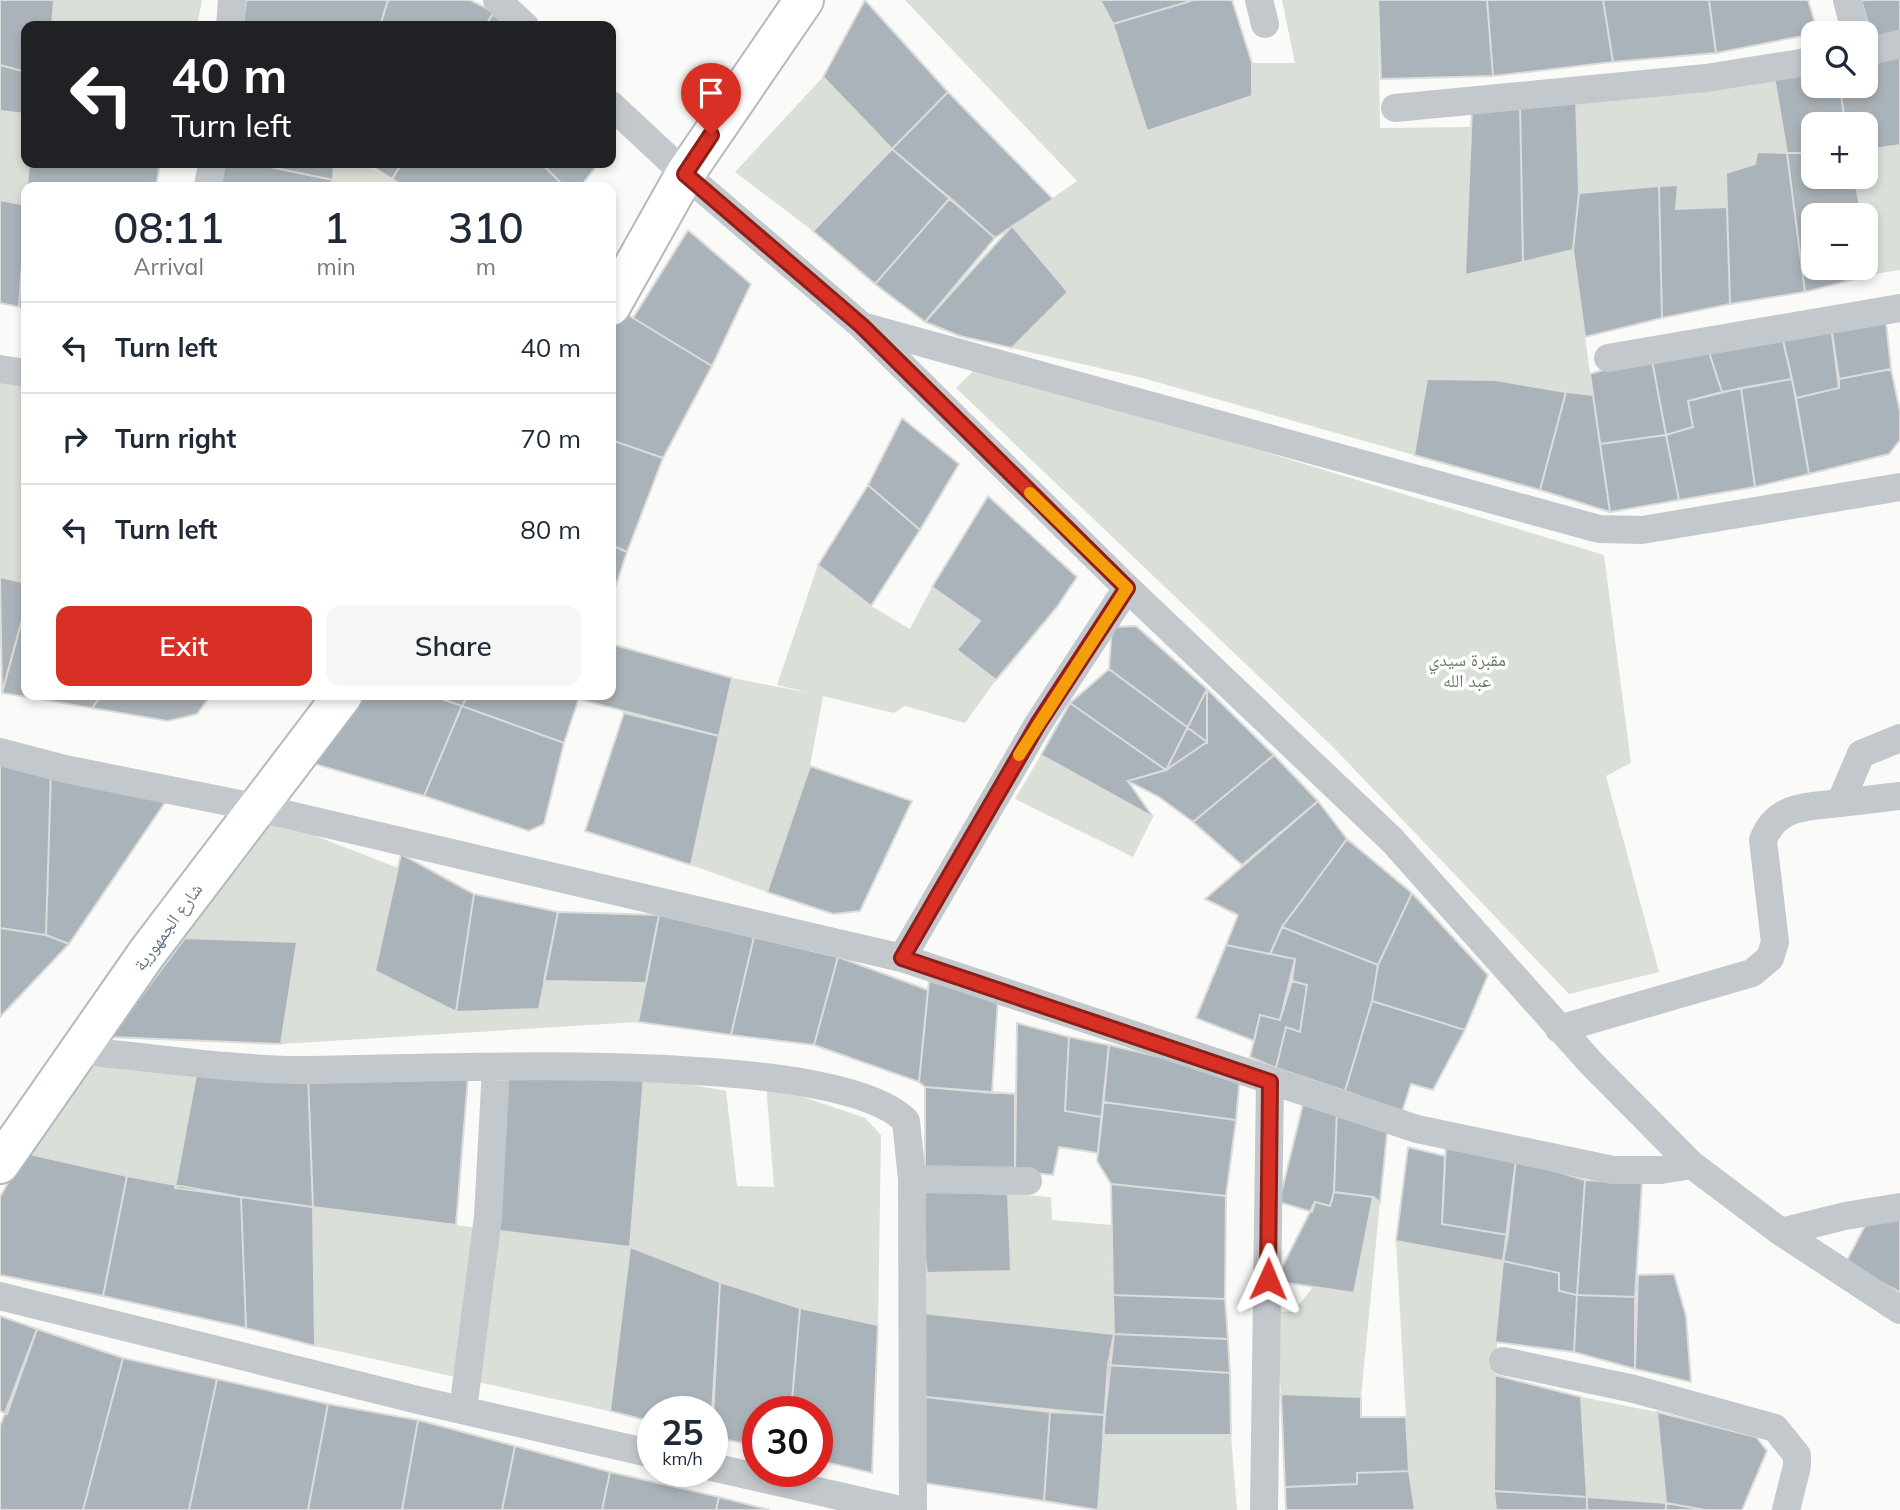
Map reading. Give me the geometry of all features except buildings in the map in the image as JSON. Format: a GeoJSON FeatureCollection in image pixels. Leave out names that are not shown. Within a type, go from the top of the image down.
{"type":"FeatureCollection","features":[{"type":"Feature","properties":{"kind":"main road"},"geometry":{"type":"LineString","coordinates":[[616,297],[685,174],[804,0]]}},
{"type":"Feature","properties":{"kind":"main road","name":"شارع الجمهورية"},"geometry":{"type":"LineString","coordinates":[[0,1164],[147,953],[340,700]]}},
{"type":"Feature","properties":{"kind":"street"},"geometry":{"type":"LineString","coordinates":[[230,21],[232,0]]}},
{"type":"Feature","properties":{"kind":"street"},"geometry":{"type":"LineString","coordinates":[[497,0],[520,21]]}},
{"type":"Feature","properties":{"kind":"street"},"geometry":{"type":"LineString","coordinates":[[1847,0],[1853,21]]}},
{"type":"Feature","properties":{"kind":"street"},"geometry":{"type":"LineString","coordinates":[[1878,49],[1900,44]]}},
{"type":"Feature","properties":{"kind":"street"},"geometry":{"type":"LineString","coordinates":[[1395,108],[1706,78],[1801,63]]}},
{"type":"Feature","properties":{"kind":"street"},"geometry":{"type":"LineString","coordinates":[[616,110],[685,174],[862,326],[1127,588],[1392,840],[1559,1029],[1692,1165],[1781,1232],[1900,1310]]}},
{"type":"Feature","properties":{"kind":"street"},"geometry":{"type":"LineString","coordinates":[[1608,358],[1900,308]]}},
{"type":"Feature","properties":{"kind":"street"},"geometry":{"type":"LineString","coordinates":[[862,326],[1599,529],[1642,530],[1900,487]]}},
{"type":"Feature","properties":{"kind":"street"},"geometry":{"type":"LineString","coordinates":[[0,369],[21,372]]}},
{"type":"Feature","properties":{"kind":"street"},"geometry":{"type":"LineString","coordinates":[[902,958],[1038,724],[1127,588]]}},
{"type":"Feature","properties":{"kind":"street"},"geometry":{"type":"LineString","coordinates":[[1840,803],[1861,754],[1900,738]]}},
{"type":"Feature","properties":{"kind":"street"},"geometry":{"type":"LineString","coordinates":[[0,752],[65,769],[259,808],[902,958],[1417,1129],[1613,1170],[1661,1170],[1692,1165]]}},
{"type":"Feature","properties":{"kind":"street"},"geometry":{"type":"LineString","coordinates":[[1559,1029],[1752,973],[1770,958],[1775,942],[1763,840],[1769,825],[1785,811],[1900,796]]}},
{"type":"Feature","properties":{"kind":"street"},"geometry":{"type":"LineString","coordinates":[[81,1051],[294,1070],[496,1068],[719,1072],[826,1088],[888,1105],[906,1121],[912,1179],[913,1510]]}},
{"type":"Feature","properties":{"kind":"street"},"geometry":{"type":"LineString","coordinates":[[463,1410],[488,1217],[496,1068]]}},
{"type":"Feature","properties":{"kind":"street"},"geometry":{"type":"LineString","coordinates":[[1264,1510],[1270,1082]]}},
{"type":"Feature","properties":{"kind":"street"},"geometry":{"type":"LineString","coordinates":[[912,1179],[1028,1181]]}},
{"type":"Feature","properties":{"kind":"street"},"geometry":{"type":"LineString","coordinates":[[1781,1232],[1845,1216],[1900,1207]]}},
{"type":"Feature","properties":{"kind":"street"},"geometry":{"type":"LineString","coordinates":[[0,1296],[637,1450]]}},
{"type":"Feature","properties":{"kind":"street"},"geometry":{"type":"LineString","coordinates":[[1503,1361],[1633,1389],[1775,1429],[1797,1455],[1797,1466],[1786,1510]]}},
{"type":"Feature","properties":{"kind":"street"},"geometry":{"type":"LineString","coordinates":[[728,1471],[900,1510]]}},
{"type":"Feature","properties":{"kind":"green space"},"geometry":{"type":"Polygon","coordinates":[[[54,0],[202,0],[198,21],[52,21],[54,0]]]}},
{"type":"Feature","properties":{"kind":"green space"},"geometry":{"type":"Polygon","coordinates":[[[905,0],[1100,0],[1113,24],[1147,131],[1252,63],[1295,63],[1282,0],[1378,0],[1380,128],[1470,127],[1466,275],[1573,250],[1593,395],[1495,380],[1428,379],[1414,455],[1139,377],[1012,348],[1068,292],[1012,226],[1077,181],[905,0]]]}},
{"type":"Feature","properties":{"kind":"green space"},"geometry":{"type":"Polygon","coordinates":[[[1773,71],[1787,153],[1758,152],[1755,164],[1726,173],[1727,207],[1676,209],[1678,185],[1579,193],[1576,96],[1773,71]]]}},
{"type":"Feature","properties":{"kind":"green space"},"geometry":{"type":"Polygon","coordinates":[[[823,77],[892,149],[813,231],[735,172],[823,77]]]}},
{"type":"Feature","properties":{"kind":"green space"},"geometry":{"type":"Polygon","coordinates":[[[0,111],[21,113],[21,168],[29,168],[28,182],[21,182],[21,204],[0,200],[0,111]]]}},
{"type":"Feature","properties":{"kind":"green space"},"geometry":{"type":"Polygon","coordinates":[[[1900,145],[1900,270],[1878,274],[1878,203],[1859,203],[1857,189],[1878,189],[1878,148],[1900,145]]]}},
{"type":"Feature","properties":{"kind":"green space"},"geometry":{"type":"Polygon","coordinates":[[[331,168],[371,168],[397,182],[332,182],[331,168]]]}},
{"type":"Feature","properties":{"kind":"green space","name":"مقبرة سيدي عبد الله"},"geometry":{"type":"Polygon","coordinates":[[[979,365],[1604,555],[1631,763],[1606,776],[1659,972],[1569,994],[1333,747],[956,388],[979,365]]]}},
{"type":"Feature","properties":{"kind":"green space"},"geometry":{"type":"Polygon","coordinates":[[[0,382],[21,386],[21,618],[0,612],[0,382]]]}},
{"type":"Feature","properties":{"kind":"green space"},"geometry":{"type":"Polygon","coordinates":[[[818,565],[871,606],[910,629],[932,587],[980,621],[957,651],[996,680],[965,723],[905,706],[894,713],[823,696],[810,766],[767,892],[691,865],[732,678],[810,693],[777,685],[818,565]]]}},
{"type":"Feature","properties":{"kind":"green space"},"geometry":{"type":"Polygon","coordinates":[[[1041,755],[1153,817],[1133,857],[1015,799],[1041,755]]]}},
{"type":"Feature","properties":{"kind":"green space"},"geometry":{"type":"Polygon","coordinates":[[[270,818],[398,868],[375,971],[456,1012],[539,1009],[544,981],[646,983],[638,1022],[281,1044],[297,942],[185,938],[270,818]]]}},
{"type":"Feature","properties":{"kind":"green space"},"geometry":{"type":"Polygon","coordinates":[[[89,1066],[197,1070],[175,1188],[25,1153],[89,1066]]]}},
{"type":"Feature","properties":{"kind":"green space"},"geometry":{"type":"Polygon","coordinates":[[[644,1076],[726,1091],[737,1186],[774,1187],[766,1084],[865,1118],[881,1135],[878,1325],[775,1302],[630,1247],[609,1411],[315,1346],[313,1207],[629,1247],[644,1076]]]}},
{"type":"Feature","properties":{"kind":"green space"},"geometry":{"type":"Polygon","coordinates":[[[1008,1194],[1051,1197],[1052,1220],[1112,1225],[1114,1334],[922,1313],[927,1273],[1010,1271],[1008,1194]]]}},
{"type":"Feature","properties":{"kind":"green space"},"geometry":{"type":"Polygon","coordinates":[[[1373,1197],[1380,1202],[1361,1397],[1281,1394],[1274,1311],[1293,1312],[1313,1287],[1354,1293],[1373,1197]]]}},
{"type":"Feature","properties":{"kind":"green space"},"geometry":{"type":"Polygon","coordinates":[[[1396,1241],[1503,1261],[1495,1375],[1496,1510],[1415,1510],[1409,1471],[1396,1241]]]}},
{"type":"Feature","properties":{"kind":"green space"},"geometry":{"type":"Polygon","coordinates":[[[1581,1397],[1657,1412],[1666,1503],[1587,1497],[1581,1397]]]}},
{"type":"Feature","properties":{"kind":"green space"},"geometry":{"type":"Polygon","coordinates":[[[1103,1435],[1231,1435],[1237,1510],[1098,1510],[1103,1435]]]}},
{"type":"Feature","properties":{"kind":"slow traffic"},"geometry":{"type":"LineString","coordinates":[[1019,755],[1127,588],[1030,493]]}},
{"type":"Feature","properties":{"kind":"route"},"geometry":{"type":"LineString","coordinates":[[711,135],[685,174],[862,326],[1127,588],[1038,724],[902,958],[1270,1082],[1268,1279]]}}]}
